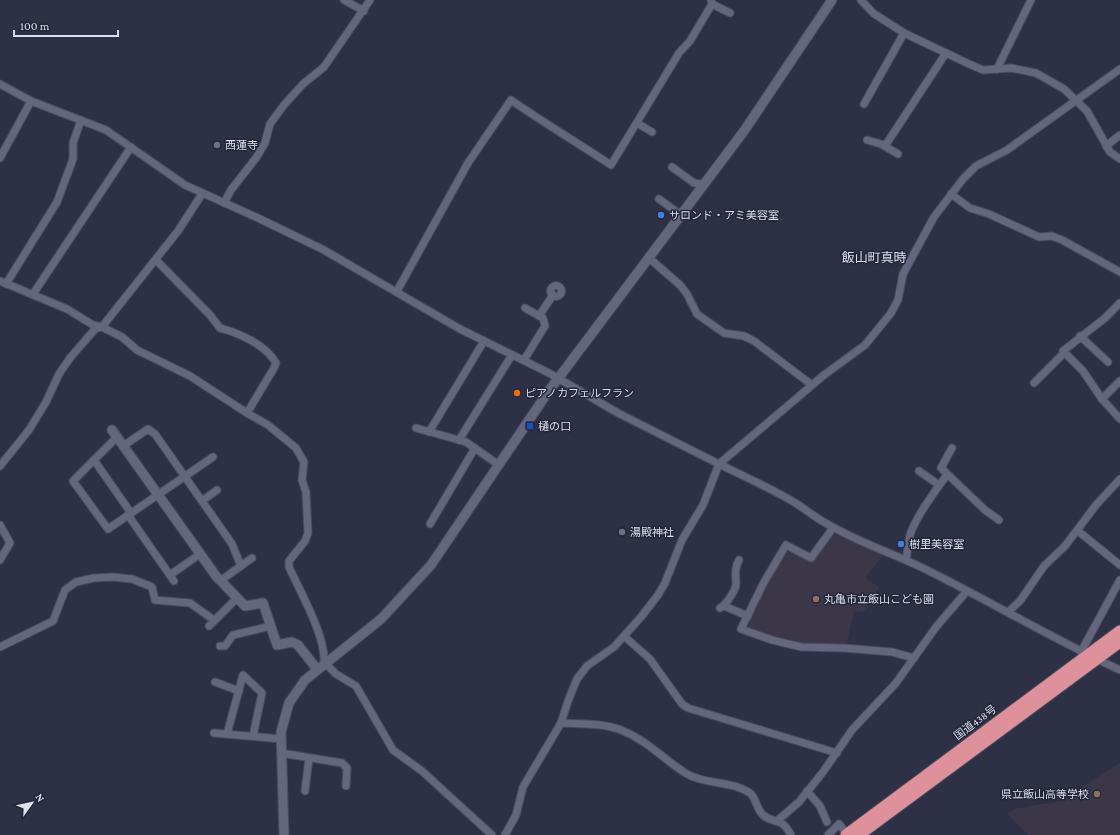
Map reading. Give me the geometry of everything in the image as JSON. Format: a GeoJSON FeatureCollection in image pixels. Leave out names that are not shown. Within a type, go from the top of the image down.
{"type":"FeatureCollection","features":[{"type":"Feature","properties":{"kind":"highway","name":"国道438号"},"geometry":{"type":"LineString","coordinates":[[859,835],[1120,631]]}},
{"type":"Feature","properties":{"kind":"highway","name":"国道438号"},"geometry":{"type":"LineString","coordinates":[[847,835],[1088,656],[1120,642]]}},
{"type":"Feature","properties":{"kind":"street"},"geometry":{"type":"LineString","coordinates":[[344,0],[364,11]]}},
{"type":"Feature","properties":{"kind":"street"},"geometry":{"type":"LineString","coordinates":[[224,203],[231,190],[256,158],[264,144],[270,124],[284,105],[303,84],[324,67],[364,11],[370,0]]}},
{"type":"Feature","properties":{"kind":"street"},"geometry":{"type":"LineString","coordinates":[[284,835],[281,739],[284,717],[289,702],[296,690],[320,666],[381,619],[431,565],[558,378],[765,102],[832,0]]}},
{"type":"Feature","properties":{"kind":"street"},"geometry":{"type":"LineString","coordinates":[[861,0],[872,13],[904,33],[983,70],[1011,68],[1036,73],[1064,89],[1087,111],[1110,152],[1120,159]]}},
{"type":"Feature","properties":{"kind":"street"},"geometry":{"type":"LineString","coordinates":[[997,69],[1032,0]]}},
{"type":"Feature","properties":{"kind":"street"},"geometry":{"type":"LineString","coordinates":[[397,291],[468,164],[511,100],[548,126],[611,165],[679,53],[690,41],[711,2],[730,13]]}},
{"type":"Feature","properties":{"kind":"street"},"geometry":{"type":"LineString","coordinates":[[864,104],[904,33]]}},
{"type":"Feature","properties":{"kind":"street"},"geometry":{"type":"LineString","coordinates":[[885,146],[946,53]]}},
{"type":"Feature","properties":{"kind":"street"},"geometry":{"type":"LineString","coordinates":[[505,835],[516,815],[523,788],[561,723],[572,690],[582,671],[614,647],[649,607],[665,583],[682,540],[703,505],[719,464],[812,385],[865,345],[891,313],[898,300],[903,274],[934,216],[976,166],[1007,150],[1120,69]]}},
{"type":"Feature","properties":{"kind":"street"},"geometry":{"type":"LineString","coordinates":[[0,84],[31,100],[106,130],[131,146],[162,170],[202,194],[322,249],[397,291],[436,316],[524,360],[618,413],[796,504],[833,528],[859,541],[906,560],[1008,612],[1088,656],[1120,670]]}},
{"type":"Feature","properties":{"kind":"street"},"geometry":{"type":"LineString","coordinates":[[0,158],[31,100]]}},
{"type":"Feature","properties":{"kind":"street"},"geometry":{"type":"LineString","coordinates":[[81,120],[73,143],[73,158],[59,196],[3,282],[67,309],[93,325],[102,327],[122,337],[136,350],[190,376],[268,425],[286,439],[301,454],[304,462],[302,480],[306,492],[308,533],[306,540],[289,561],[289,567],[315,624],[324,655],[320,666]]}},
{"type":"Feature","properties":{"kind":"street"},"geometry":{"type":"LineString","coordinates":[[637,124],[652,132]]}},
{"type":"Feature","properties":{"kind":"street"},"geometry":{"type":"LineString","coordinates":[[1106,146],[1120,135]]}},
{"type":"Feature","properties":{"kind":"street"},"geometry":{"type":"LineString","coordinates":[[867,140],[885,146],[898,154]]}},
{"type":"Feature","properties":{"kind":"street"},"geometry":{"type":"LineString","coordinates":[[33,294],[131,146]]}},
{"type":"Feature","properties":{"kind":"street"},"geometry":{"type":"LineString","coordinates":[[672,167],[694,184],[704,184]]}},
{"type":"Feature","properties":{"kind":"street"},"geometry":{"type":"LineString","coordinates":[[0,466],[29,430],[46,402],[59,374],[70,358],[95,329],[102,327],[156,260],[202,194]]}},
{"type":"Feature","properties":{"kind":"street"},"geometry":{"type":"LineString","coordinates":[[951,194],[970,208],[989,214],[1039,237],[1052,236],[1062,240],[1120,272]]}},
{"type":"Feature","properties":{"kind":"street"},"geometry":{"type":"LineString","coordinates":[[659,199],[681,215]]}},
{"type":"Feature","properties":{"kind":"street"},"geometry":{"type":"LineString","coordinates":[[649,258],[680,285],[687,294],[697,314],[724,333],[744,336],[754,340],[812,385]]}},
{"type":"Feature","properties":{"kind":"street"},"geometry":{"type":"LineString","coordinates":[[156,260],[210,315],[220,328],[233,331],[271,354],[276,362],[274,368],[247,413]]}},
{"type":"Feature","properties":{"kind":"street"},"geometry":{"type":"LineString","coordinates":[[539,316],[553,295]]}},
{"type":"Feature","properties":{"kind":"street"},"geometry":{"type":"LineString","coordinates":[[1034,383],[1064,353],[1063,351],[1120,303]]}},
{"type":"Feature","properties":{"kind":"street"},"geometry":{"type":"LineString","coordinates":[[524,360],[545,326],[543,318],[525,308]]}},
{"type":"Feature","properties":{"kind":"street"},"geometry":{"type":"LineString","coordinates":[[1080,336],[1108,362]]}},
{"type":"Feature","properties":{"kind":"street"},"geometry":{"type":"LineString","coordinates":[[429,432],[484,341]]}},
{"type":"Feature","properties":{"kind":"street"},"geometry":{"type":"LineString","coordinates":[[1064,353],[1083,370],[1102,399],[1120,419]]}},
{"type":"Feature","properties":{"kind":"street"},"geometry":{"type":"LineString","coordinates":[[459,440],[512,355]]}},
{"type":"Feature","properties":{"kind":"street"},"geometry":{"type":"LineString","coordinates":[[1102,399],[1120,381]]}},
{"type":"Feature","properties":{"kind":"street"},"geometry":{"type":"LineString","coordinates":[[416,428],[459,440],[475,448],[499,465]]}},
{"type":"Feature","properties":{"kind":"street"},"geometry":{"type":"LineString","coordinates":[[123,446],[148,429],[155,434],[232,544],[241,566]]}},
{"type":"Feature","properties":{"kind":"street"},"geometry":{"type":"LineString","coordinates":[[212,457],[185,476],[158,494],[129,514],[108,529],[73,481],[94,460],[115,434],[158,494],[200,554],[220,581],[245,606],[263,603],[277,645],[292,642],[298,645],[320,666],[356,686],[393,750],[422,771],[492,835]]}},
{"type":"Feature","properties":{"kind":"street"},"geometry":{"type":"LineString","coordinates":[[430,524],[475,448]]}},
{"type":"Feature","properties":{"kind":"street"},"geometry":{"type":"LineString","coordinates":[[952,448],[941,468],[985,510],[998,520]]}},
{"type":"Feature","properties":{"kind":"street"},"geometry":{"type":"LineString","coordinates":[[94,460],[172,578],[200,554]]}},
{"type":"Feature","properties":{"kind":"street"},"geometry":{"type":"LineString","coordinates":[[919,471],[939,485]]}},
{"type":"Feature","properties":{"kind":"street"},"geometry":{"type":"LineString","coordinates":[[906,560],[910,548],[910,533],[939,485],[947,475]]}},
{"type":"Feature","properties":{"kind":"street"},"geometry":{"type":"LineString","coordinates":[[1008,612],[1020,601],[1044,566],[1065,546],[1078,531],[1096,505],[1120,479]]}},
{"type":"Feature","properties":{"kind":"street"},"geometry":{"type":"LineString","coordinates":[[202,500],[217,490]]}},
{"type":"Feature","properties":{"kind":"street"},"geometry":{"type":"LineString","coordinates":[[0,525],[10,543],[0,560]]}},
{"type":"Feature","properties":{"kind":"street"},"geometry":{"type":"LineString","coordinates":[[833,528],[811,558],[786,545],[763,584],[741,629],[772,640],[801,647],[844,648],[892,652],[914,658]]}},
{"type":"Feature","properties":{"kind":"street"},"geometry":{"type":"LineString","coordinates":[[1078,531],[1120,565]]}},
{"type":"Feature","properties":{"kind":"street"},"geometry":{"type":"LineString","coordinates":[[220,581],[252,558]]}},
{"type":"Feature","properties":{"kind":"street"},"geometry":{"type":"LineString","coordinates":[[739,560],[735,568],[736,587],[722,607],[748,616]]}},
{"type":"Feature","properties":{"kind":"street"},"geometry":{"type":"LineString","coordinates":[[0,647],[15,637],[44,623],[53,621],[65,590],[76,582],[90,576],[121,574],[152,587],[155,600],[190,603],[214,620]]}},
{"type":"Feature","properties":{"kind":"street"},"geometry":{"type":"LineString","coordinates":[[1088,656],[1120,580]]}},
{"type":"Feature","properties":{"kind":"street"},"geometry":{"type":"LineString","coordinates":[[778,820],[807,791],[852,730],[896,683],[936,627],[967,592]]}},
{"type":"Feature","properties":{"kind":"street"},"geometry":{"type":"LineString","coordinates":[[208,626],[237,598]]}},
{"type":"Feature","properties":{"kind":"street"},"geometry":{"type":"LineString","coordinates":[[220,646],[225,646],[233,634],[271,626]]}},
{"type":"Feature","properties":{"kind":"street"},"geometry":{"type":"LineString","coordinates":[[624,636],[650,659],[682,704],[688,708],[836,753]]}},
{"type":"Feature","properties":{"kind":"street"},"geometry":{"type":"LineString","coordinates":[[227,734],[243,675],[262,693],[253,736]]}},
{"type":"Feature","properties":{"kind":"street"},"geometry":{"type":"LineString","coordinates":[[215,682],[239,691]]}},
{"type":"Feature","properties":{"kind":"street"},"geometry":{"type":"LineString","coordinates":[[561,723],[599,724],[620,730],[639,738],[688,774],[752,794],[762,814],[768,818],[778,820],[786,826],[791,835]]}},
{"type":"Feature","properties":{"kind":"street"},"geometry":{"type":"LineString","coordinates":[[214,733],[281,739]]}},
{"type":"Feature","properties":{"kind":"street"},"geometry":{"type":"LineString","coordinates":[[281,753],[342,763],[347,768],[346,786]]}},
{"type":"Feature","properties":{"kind":"street"},"geometry":{"type":"LineString","coordinates":[[305,791],[309,758]]}},
{"type":"Feature","properties":{"kind":"street"},"geometry":{"type":"LineString","coordinates":[[807,791],[820,806],[827,822]]}},
{"type":"Feature","properties":{"kind":"street"},"geometry":{"type":"LineString","coordinates":[[828,835],[839,824],[847,835]]}},
{"type":"Feature","properties":{"kind":"shaded area","name":"丸亀市立飯山こども園"},"geometry":{"type":"Polygon","coordinates":[[[836,535],[883,555],[865,578],[879,587],[864,612],[854,611],[847,643],[800,643],[749,629],[747,624],[770,578],[786,552],[792,550],[811,562],[830,537],[836,535]]]}},
{"type":"Feature","properties":{"kind":"shaded area","name":"県立飯山高等学校"},"geometry":{"type":"Polygon","coordinates":[[[1120,763],[1120,835],[1029,835],[1007,814],[1015,809],[1067,800],[1080,788],[1120,763]]]}},
{"type":"Feature","properties":{"kind":"place","name":"西蓮寺"},"geometry":{"type":"Point","coordinates":[217,145]}},
{"type":"Feature","properties":{"kind":"place","name":"サロンド・アミ美容室"},"geometry":{"type":"Point","coordinates":[661,215]}},
{"type":"Feature","properties":{"kind":"place","name":"ピアノカフェルフラン"},"geometry":{"type":"Point","coordinates":[517,393]}},
{"type":"Feature","properties":{"kind":"place","name":"樋の口"},"geometry":{"type":"Point","coordinates":[530,426]}},
{"type":"Feature","properties":{"kind":"place","name":"湯殿神社"},"geometry":{"type":"Point","coordinates":[622,532]}},
{"type":"Feature","properties":{"kind":"place","name":"樹里美容室"},"geometry":{"type":"Point","coordinates":[901,544]}},
{"type":"Feature","properties":{"kind":"place","name":"丸亀市立飯山こども園"},"geometry":{"type":"Point","coordinates":[816,599]}},
{"type":"Feature","properties":{"kind":"place","name":"県立飯山高等学校"},"geometry":{"type":"Point","coordinates":[1097,794]}},
{"type":"Feature","properties":{"kind":"district","name":"飯山町真時"},"geometry":{"type":"Point","coordinates":[874,257]}}]}
